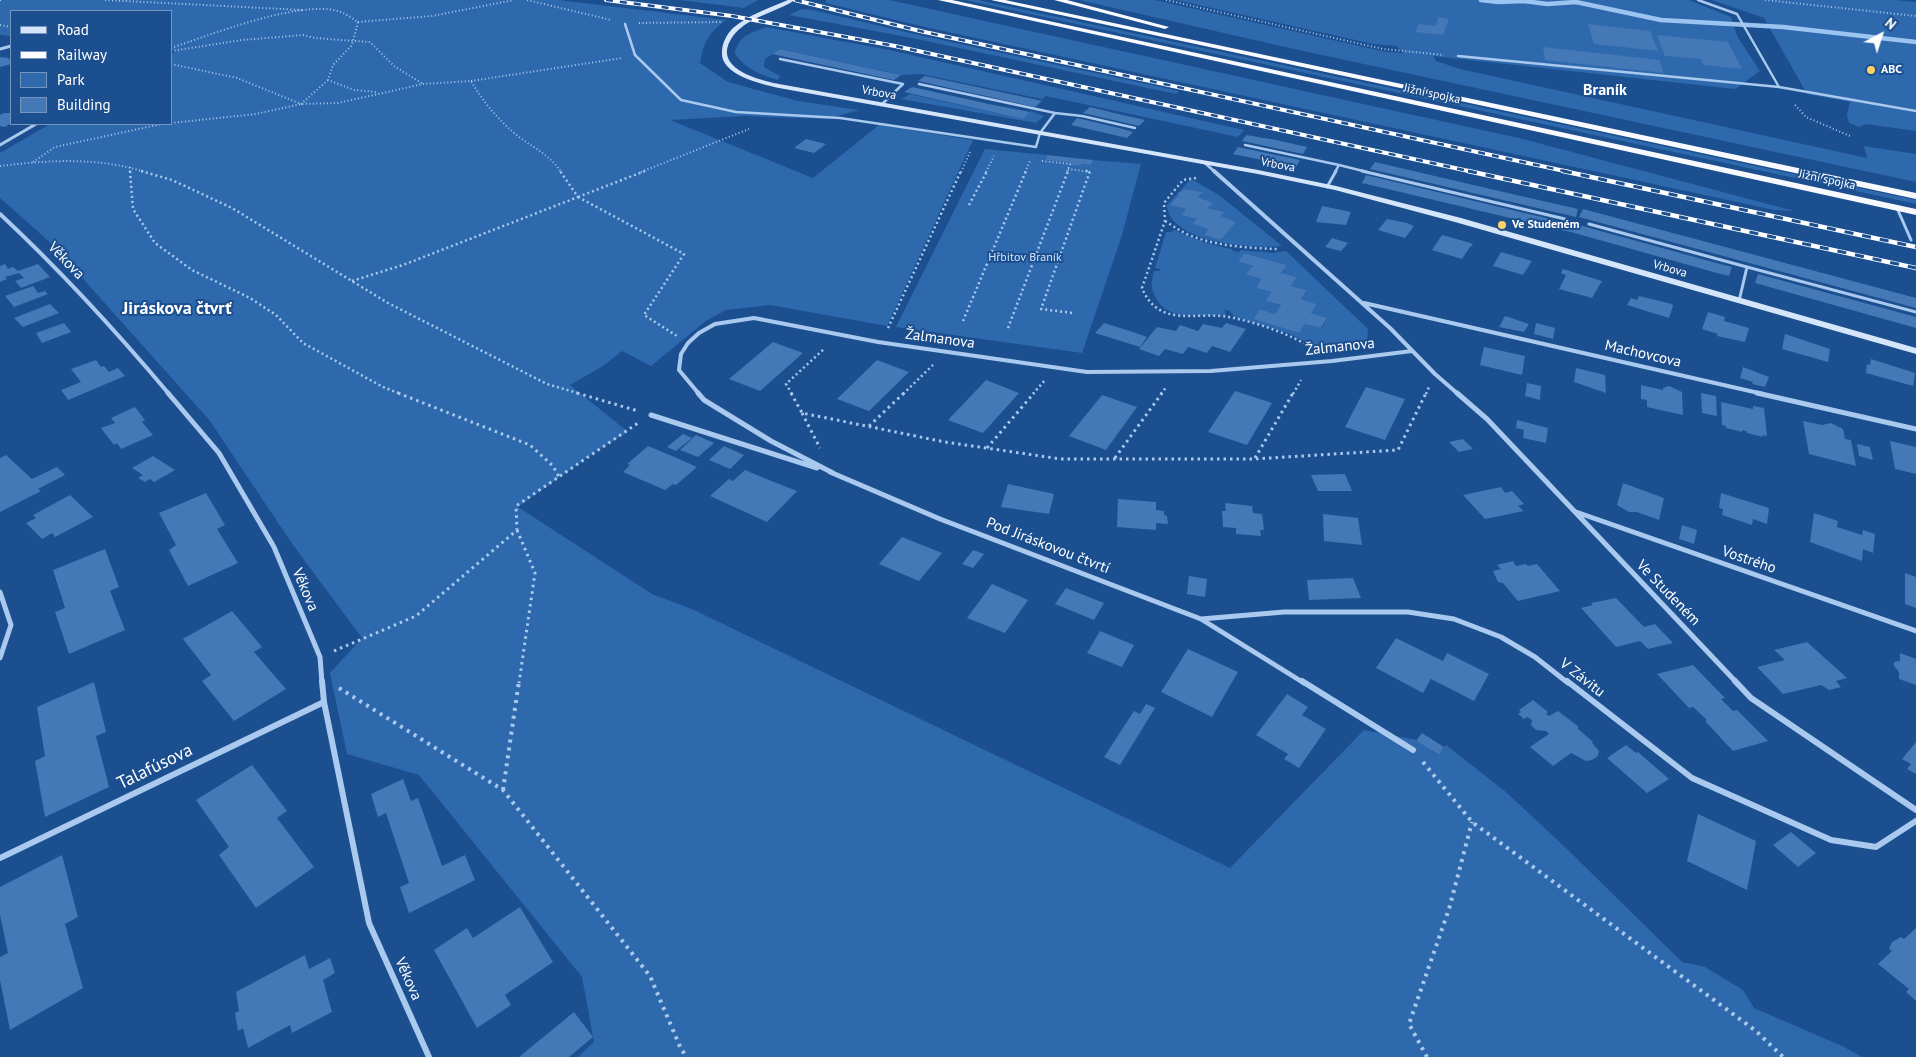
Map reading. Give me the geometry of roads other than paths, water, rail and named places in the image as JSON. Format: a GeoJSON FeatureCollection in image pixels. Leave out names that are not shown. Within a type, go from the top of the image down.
{"type":"FeatureCollection","features":[{"type":"Feature","properties":{"kind":"highway","name":"Jižní spojka"},"geometry":{"type":"LineString","coordinates":[[942,0],[1916,212]]}},
{"type":"Feature","properties":{"kind":"highway","name":"Jižní spojka"},"geometry":{"type":"LineString","coordinates":[[995,0],[1916,196]]}},
{"type":"Feature","properties":{"kind":"highway"},"geometry":{"type":"LineString","coordinates":[[1058,0],[1154,24],[1278,60]]}},
{"type":"Feature","properties":{"kind":"main road","name":"Vrbova"},"geometry":{"type":"LineString","coordinates":[[792,0],[743,25],[731,34],[724,50],[725,60],[734,69],[759,82],[1328,186],[1458,220],[1916,351]]}},
{"type":"Feature","properties":{"kind":"street"},"geometry":{"type":"LineString","coordinates":[[0,145],[34,125]]}},
{"type":"Feature","properties":{"kind":"street","name":"Ve Studeném"},"geometry":{"type":"LineString","coordinates":[[1204,163],[1364,303],[1436,374],[1487,419],[1751,698],[1916,810]]}},
{"type":"Feature","properties":{"kind":"street","name":"Věkova"},"geometry":{"type":"LineString","coordinates":[[0,214],[45,256],[122,338],[219,452],[274,546],[320,657],[324,702],[369,923],[429,1057]]}},
{"type":"Feature","properties":{"kind":"street","name":"Machovcova"},"geometry":{"type":"LineString","coordinates":[[1364,303],[1916,429]]}},
{"type":"Feature","properties":{"kind":"street","name":"Žalmanova"},"geometry":{"type":"LineString","coordinates":[[832,473],[771,441],[704,400],[679,370],[681,354],[688,343],[699,333],[715,324],[754,318],[878,342],[1087,372],[1210,371],[1332,361],[1412,351]]}},
{"type":"Feature","properties":{"kind":"street","name":"Pod Jiráskovou čtvrtí"},"geometry":{"type":"LineString","coordinates":[[651,414],[832,473],[940,519],[1201,619],[1413,750]]}},
{"type":"Feature","properties":{"kind":"street","name":"Vostrého"},"geometry":{"type":"LineString","coordinates":[[1573,511],[1916,632]]}},
{"type":"Feature","properties":{"kind":"street"},"geometry":{"type":"LineString","coordinates":[[0,592],[11,625],[0,658]]}},
{"type":"Feature","properties":{"kind":"street","name":"V Závitu"},"geometry":{"type":"LineString","coordinates":[[1201,619],[1284,612],[1408,612],[1454,619],[1501,637],[1535,657],[1692,778],[1831,840],[1876,847],[1916,821]]}},
{"type":"Feature","properties":{"kind":"street","name":"Talafúsova"},"geometry":{"type":"LineString","coordinates":[[0,858],[324,702]]}},
{"type":"Feature","properties":{"kind":"lane"},"geometry":{"type":"LineString","coordinates":[[1698,0],[1737,14],[1748,29],[1779,87]]}},
{"type":"Feature","properties":{"kind":"lane"},"geometry":{"type":"LineString","coordinates":[[625,24],[635,55],[681,100],[736,112],[840,118],[1036,147],[1040,133],[1055,113]]}},
{"type":"Feature","properties":{"kind":"lane"},"geometry":{"type":"LineString","coordinates":[[1458,56],[1779,87],[1916,111]]}},
{"type":"Feature","properties":{"kind":"lane"},"geometry":{"type":"LineString","coordinates":[[780,59],[903,84],[881,105]]}},
{"type":"Feature","properties":{"kind":"lane"},"geometry":{"type":"LineString","coordinates":[[918,84],[1135,128]]}},
{"type":"Feature","properties":{"kind":"lane"},"geometry":{"type":"LineString","coordinates":[[1245,145],[1339,165],[1565,219]]}},
{"type":"Feature","properties":{"kind":"lane"},"geometry":{"type":"LineString","coordinates":[[1328,186],[1339,165]]}},
{"type":"Feature","properties":{"kind":"lane"},"geometry":{"type":"LineString","coordinates":[[1897,208],[1911,240]]}},
{"type":"Feature","properties":{"kind":"lane"},"geometry":{"type":"LineString","coordinates":[[1589,224],[1746,268],[1916,312]]}},
{"type":"Feature","properties":{"kind":"lane"},"geometry":{"type":"LineString","coordinates":[[1739,301],[1746,268]]}},
{"type":"Feature","properties":{"kind":"waterway"},"geometry":{"type":"LineString","coordinates":[[1481,0],[1498,2],[1524,1],[1547,4],[1576,2],[1661,20],[1783,27],[1916,42]]}},
{"type":"Feature","properties":{"kind":"railway"},"geometry":{"type":"LineString","coordinates":[[606,0],[732,16],[895,46],[1473,172]]}},
{"type":"Feature","properties":{"kind":"railway"},"geometry":{"type":"LineString","coordinates":[[795,0],[920,31],[1569,172]]}},
{"type":"Feature","properties":{"kind":"railway"},"geometry":{"type":"LineString","coordinates":[[1468,171],[1916,268]]}},
{"type":"Feature","properties":{"kind":"railway"},"geometry":{"type":"LineString","coordinates":[[1563,171],[1916,247]]}},
{"type":"Feature","properties":{"kind":"place","name":"ABC"},"geometry":{"type":"Point","coordinates":[1871,70]}},
{"type":"Feature","properties":{"kind":"place","name":"Ve Studeném"},"geometry":{"type":"Point","coordinates":[1502,225]}},
{"type":"Feature","properties":{"kind":"district","name":"Braník"},"geometry":{"type":"Point","coordinates":[1605,90]}},
{"type":"Feature","properties":{"kind":"district","name":"Jiráskova čtvrť"},"geometry":{"type":"Point","coordinates":[177,309]}},
{"type":"Feature","properties":{"kind":"park label","name":"Hřbitov Braník"},"geometry":{"type":"Point","coordinates":[1025,258]}}]}
